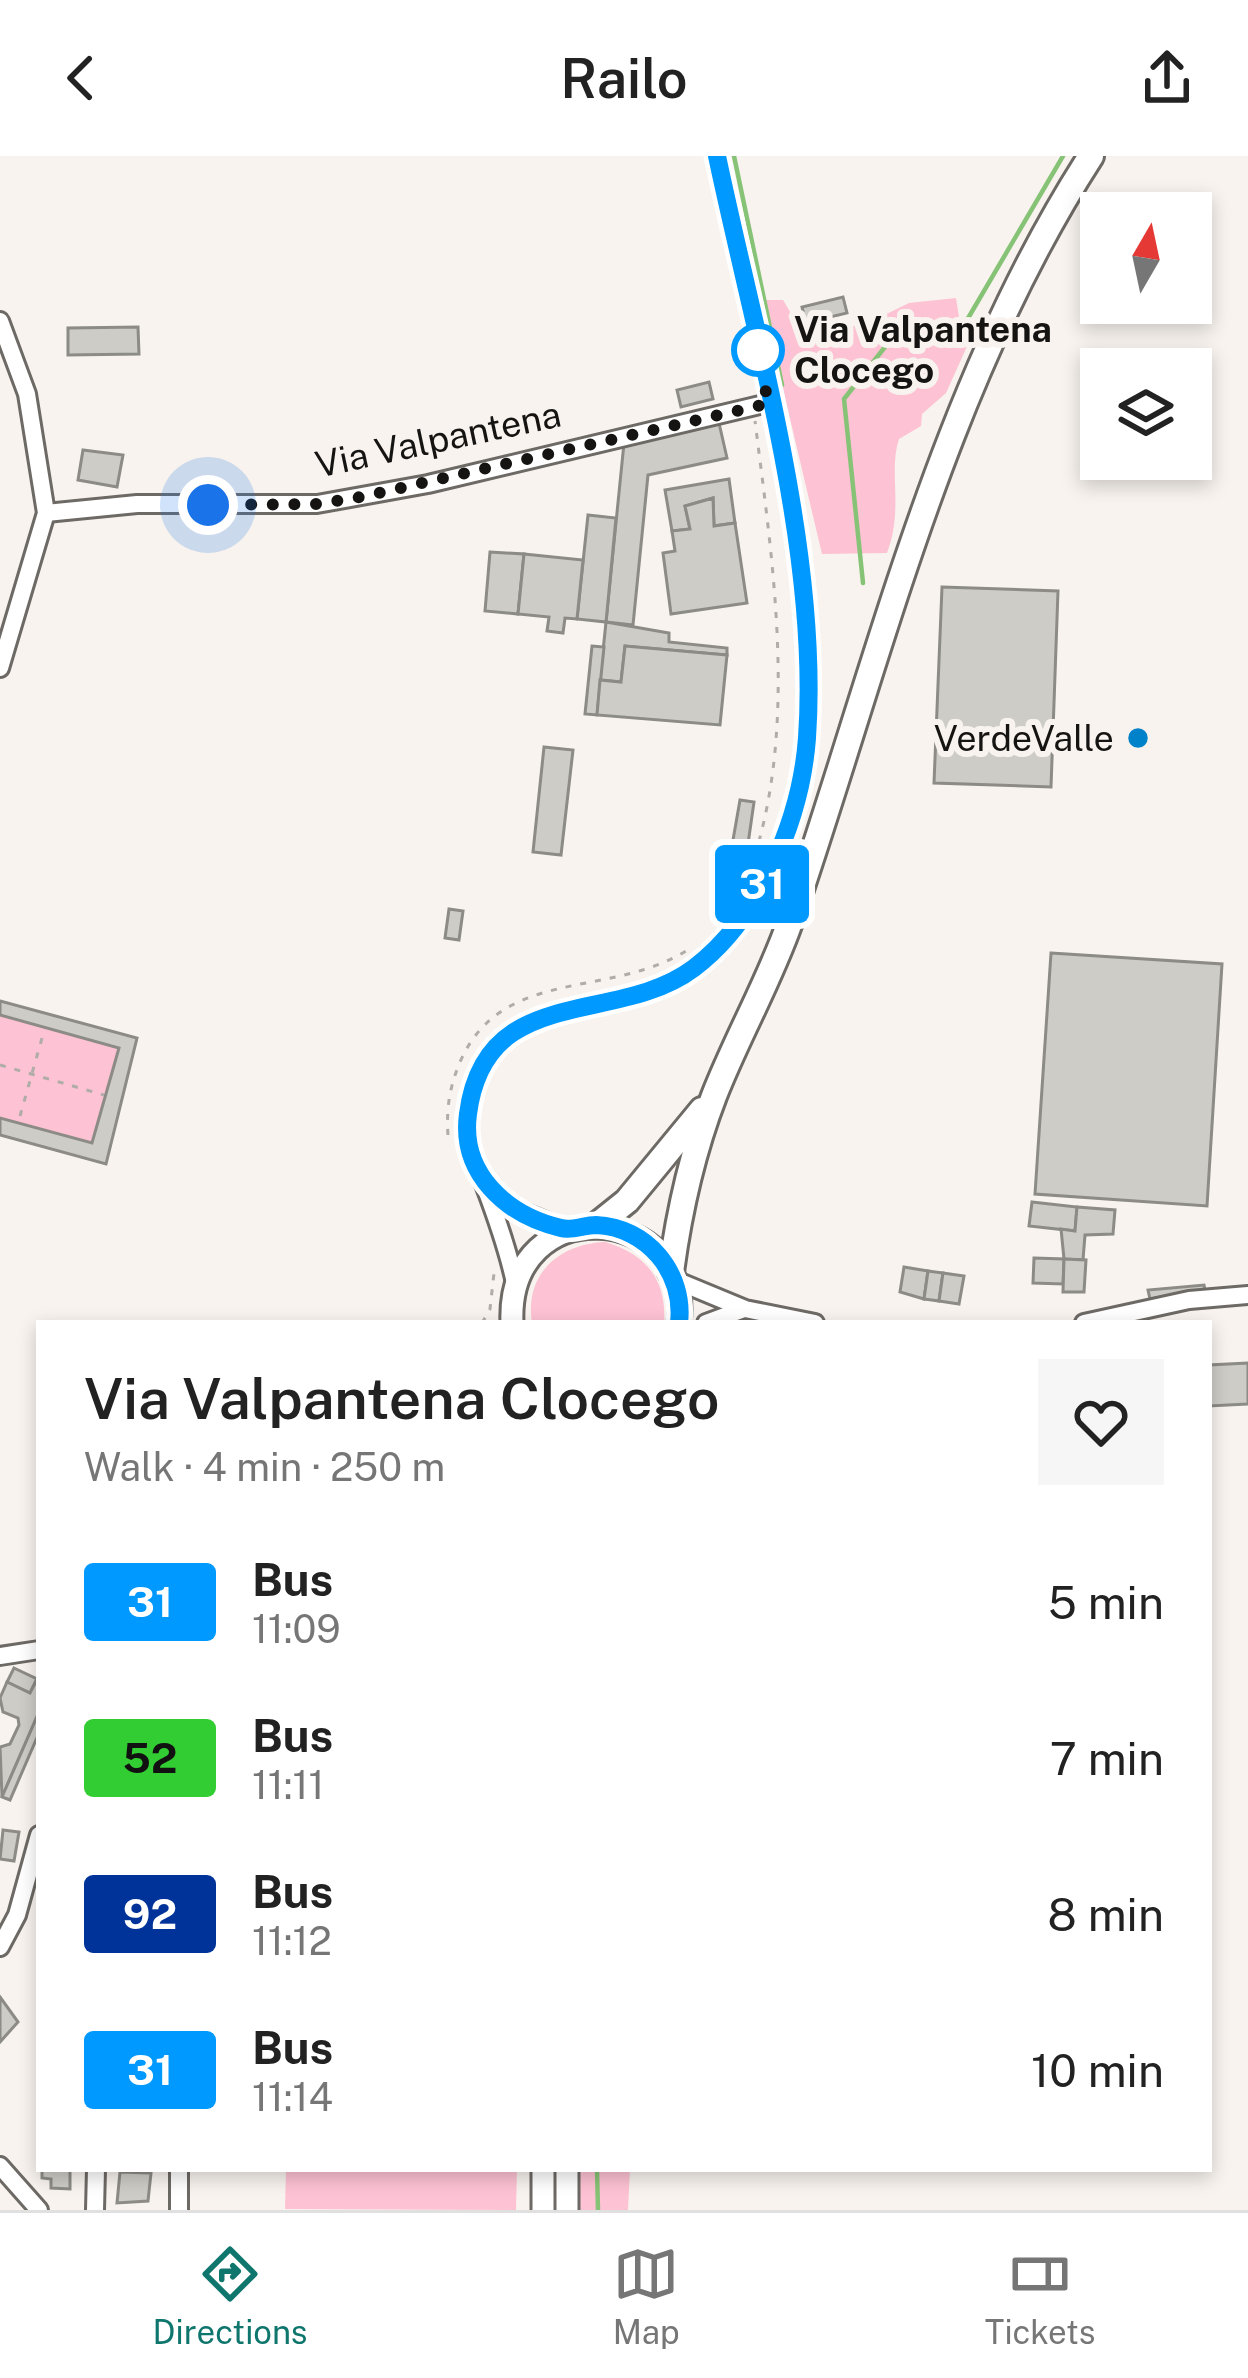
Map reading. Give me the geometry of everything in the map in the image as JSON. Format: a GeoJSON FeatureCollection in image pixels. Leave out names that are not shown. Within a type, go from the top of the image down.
{"type":"FeatureCollection","features":[{"type":"Feature","properties":{"kind":"highway"},"geometry":{"type":"LineString","coordinates":[[673,1276],[683,1195],[715,1094],[778,954],[951,435],[1013,296],[1091,156]]}},
{"type":"Feature","properties":{"kind":"highway"},"geometry":{"type":"LineString","coordinates":[[597,1225],[669,1155],[715,1094]]}},
{"type":"Feature","properties":{"kind":"main road"},"geometry":{"type":"LineString","coordinates":[[512,1320],[515,1283],[535,1250],[567,1230],[597,1225],[640,1238],[673,1276],[679,1320]]}},
{"type":"Feature","properties":{"kind":"main road"},"geometry":{"type":"LineString","coordinates":[[543,2172],[543,2210]]}},
{"type":"Feature","properties":{"kind":"main road"},"geometry":{"type":"LineString","coordinates":[[567,2172],[568,2210]]}},
{"type":"Feature","properties":{"kind":"street"},"geometry":{"type":"LineString","coordinates":[[515,1283],[466,1138],[480,1068],[499,1043],[534,1019],[644,994],[696,967],[734,929],[785,835],[807,738],[802,589],[761,405],[717,156]]}},
{"type":"Feature","properties":{"kind":"street"},"geometry":{"type":"LineString","coordinates":[[0,321],[27,394],[46,513],[0,668]]}},
{"type":"Feature","properties":{"kind":"street","name":"Via Valpantena"},"geometry":{"type":"LineString","coordinates":[[46,513],[137,504],[317,504],[428,484],[761,405]]}},
{"type":"Feature","properties":{"kind":"street"},"geometry":{"type":"LineString","coordinates":[[484,1182],[509,1206],[567,1230]]}},
{"type":"Feature","properties":{"kind":"street"},"geometry":{"type":"LineString","coordinates":[[673,1276],[745,1309],[799,1320]]}},
{"type":"Feature","properties":{"kind":"street"},"geometry":{"type":"LineString","coordinates":[[1098,1320],[1189,1300],[1248,1295]]}},
{"type":"Feature","properties":{"kind":"street"},"geometry":{"type":"LineString","coordinates":[[714,1320],[745,1309]]}},
{"type":"Feature","properties":{"kind":"street"},"geometry":{"type":"LineString","coordinates":[[0,1656],[36,1650]]}},
{"type":"Feature","properties":{"kind":"street"},"geometry":{"type":"LineString","coordinates":[[0,1947],[33,1885]]}},
{"type":"Feature","properties":{"kind":"street"},"geometry":{"type":"LineString","coordinates":[[0,2166],[40,2210]]}},
{"type":"Feature","properties":{"kind":"street"},"geometry":{"type":"LineString","coordinates":[[95,2210],[96,2172]]}},
{"type":"Feature","properties":{"kind":"street"},"geometry":{"type":"LineString","coordinates":[[179,2172],[179,2210]]}},
{"type":"Feature","properties":{"kind":"path"},"geometry":{"type":"LineString","coordinates":[[744,885],[760,841],[777,725],[761,405]]}},
{"type":"Feature","properties":{"kind":"path"},"geometry":{"type":"LineString","coordinates":[[451,1151],[447,1110],[452,1082],[466,1048],[499,1013],[538,993],[651,971],[693,946]]}},
{"type":"Feature","properties":{"kind":"path"},"geometry":{"type":"LineString","coordinates":[[20,1117],[44,1031]]}},
{"type":"Feature","properties":{"kind":"path"},"geometry":{"type":"LineString","coordinates":[[0,1066],[104,1094]]}},
{"type":"Feature","properties":{"kind":"path"},"geometry":{"type":"LineString","coordinates":[[484,1320],[490,1309],[494,1261]]}},
{"type":"Feature","properties":{"kind":"shaded area"},"geometry":{"type":"Polygon","coordinates":[[[956,298],[961,330],[974,331],[946,393],[922,414],[921,426],[899,439],[894,521],[887,553],[822,554],[762,300],[783,300],[804,335],[866,324],[909,303],[956,298]]]}},
{"type":"Feature","properties":{"kind":"shaded area"},"geometry":{"type":"Polygon","coordinates":[[[0,1001],[137,1038],[106,1164],[0,1135],[0,1001]]]}},
{"type":"Feature","properties":{"kind":"shaded area"},"geometry":{"type":"Polygon","coordinates":[[[605,1242],[619,1247],[651,1271],[662,1294],[664,1320],[532,1320],[539,1276],[560,1256],[605,1242]]]}},
{"type":"Feature","properties":{"kind":"shaded area"},"geometry":{"type":"Polygon","coordinates":[[[286,2172],[517,2172],[516,2210],[285,2209],[286,2172]]]}},
{"type":"Feature","properties":{"kind":"shaded area"},"geometry":{"type":"Polygon","coordinates":[[[576,2172],[630,2172],[628,2210],[577,2210],[576,2172]]]}},
{"type":"Feature","properties":{"kind":"building"},"geometry":{"type":"Polygon","coordinates":[[[843,297],[847,313],[806,323],[802,307],[843,297]]]}},
{"type":"Feature","properties":{"kind":"building"},"geometry":{"type":"Polygon","coordinates":[[[138,327],[139,354],[68,355],[68,328],[138,327]]]}},
{"type":"Feature","properties":{"kind":"building"},"geometry":{"type":"Polygon","coordinates":[[[829,359],[834,368],[803,381],[805,367],[829,359]]]}},
{"type":"Feature","properties":{"kind":"building"},"geometry":{"type":"Polygon","coordinates":[[[709,382],[713,399],[681,407],[677,390],[709,382]]]}},
{"type":"Feature","properties":{"kind":"building"},"geometry":{"type":"Polygon","coordinates":[[[719,423],[727,458],[648,475],[633,625],[606,622],[624,443],[719,423]]]}},
{"type":"Feature","properties":{"kind":"building"},"geometry":{"type":"Polygon","coordinates":[[[83,450],[123,455],[117,487],[78,480],[83,450]]]}},
{"type":"Feature","properties":{"kind":"building"},"geometry":{"type":"Polygon","coordinates":[[[729,479],[735,523],[714,526],[713,498],[685,506],[690,529],[672,531],[665,490],[729,479]]]}},
{"type":"Feature","properties":{"kind":"building"},"geometry":{"type":"Polygon","coordinates":[[[713,498],[714,526],[735,523],[747,603],[671,614],[663,553],[675,551],[672,531],[690,529],[685,506],[713,498]]]}},
{"type":"Feature","properties":{"kind":"building"},"geometry":{"type":"Polygon","coordinates":[[[588,515],[616,518],[606,622],[577,619],[588,515]]]}},
{"type":"Feature","properties":{"kind":"building"},"geometry":{"type":"Polygon","coordinates":[[[490,552],[524,554],[518,614],[485,611],[490,552]]]}},
{"type":"Feature","properties":{"kind":"building"},"geometry":{"type":"Polygon","coordinates":[[[524,554],[583,560],[577,619],[565,618],[563,633],[547,631],[549,617],[518,614],[524,554]]]}},
{"type":"Feature","properties":{"kind":"building"},"geometry":{"type":"Polygon","coordinates":[[[942,587],[1058,591],[1051,787],[934,783],[942,587]]]}},
{"type":"Feature","properties":{"kind":"building"},"geometry":{"type":"Polygon","coordinates":[[[606,622],[669,633],[669,642],[727,648],[727,655],[625,646],[621,682],[600,680],[606,622]]]}},
{"type":"Feature","properties":{"kind":"building"},"geometry":{"type":"Polygon","coordinates":[[[592,646],[604,647],[597,715],[585,714],[592,646]]]}},
{"type":"Feature","properties":{"kind":"building"},"geometry":{"type":"Polygon","coordinates":[[[625,646],[727,655],[720,725],[597,715],[600,680],[621,682],[625,646]]]}},
{"type":"Feature","properties":{"kind":"building"},"geometry":{"type":"Polygon","coordinates":[[[544,747],[573,750],[561,855],[533,852],[544,747]]]}},
{"type":"Feature","properties":{"kind":"building"},"geometry":{"type":"Polygon","coordinates":[[[740,800],[754,802],[748,844],[727,895],[712,895],[733,840],[740,800]]]}},
{"type":"Feature","properties":{"kind":"building"},"geometry":{"type":"Polygon","coordinates":[[[449,909],[463,911],[459,940],[445,938],[449,909]]]}},
{"type":"Feature","properties":{"kind":"building"},"geometry":{"type":"Polygon","coordinates":[[[1051,953],[1222,964],[1207,1206],[1035,1194],[1051,953]]]}},
{"type":"Feature","properties":{"kind":"building"},"geometry":{"type":"Polygon","coordinates":[[[0,1001],[137,1038],[106,1164],[0,1135],[0,1118],[92,1143],[119,1048],[0,1015],[0,1001]]]}},
{"type":"Feature","properties":{"kind":"building"},"geometry":{"type":"Polygon","coordinates":[[[1032,1202],[1077,1207],[1075,1231],[1029,1226],[1032,1202]]]}},
{"type":"Feature","properties":{"kind":"building"},"geometry":{"type":"Polygon","coordinates":[[[1077,1207],[1115,1210],[1113,1234],[1085,1235],[1083,1260],[1064,1259],[1061,1229],[1075,1231],[1077,1207]]]}},
{"type":"Feature","properties":{"kind":"building"},"geometry":{"type":"Polygon","coordinates":[[[1034,1258],[1064,1259],[1063,1284],[1033,1283],[1034,1258]]]}},
{"type":"Feature","properties":{"kind":"building"},"geometry":{"type":"Polygon","coordinates":[[[1064,1259],[1086,1260],[1084,1292],[1063,1292],[1064,1259]]]}},
{"type":"Feature","properties":{"kind":"building"},"geometry":{"type":"Polygon","coordinates":[[[904,1267],[928,1271],[924,1299],[900,1292],[904,1267]]]}},
{"type":"Feature","properties":{"kind":"building"},"geometry":{"type":"Polygon","coordinates":[[[928,1271],[943,1273],[939,1301],[924,1299],[928,1271]]]}},
{"type":"Feature","properties":{"kind":"building"},"geometry":{"type":"Polygon","coordinates":[[[943,1273],[964,1276],[959,1304],[939,1301],[943,1273]]]}},
{"type":"Feature","properties":{"kind":"building"},"geometry":{"type":"Polygon","coordinates":[[[1204,1285],[1205,1290],[1150,1299],[1148,1290],[1204,1285]]]}},
{"type":"Feature","properties":{"kind":"building"},"geometry":{"type":"Polygon","coordinates":[[[1248,1363],[1248,1404],[1212,1406],[1212,1365],[1248,1363]]]}},
{"type":"Feature","properties":{"kind":"building"},"geometry":{"type":"Polygon","coordinates":[[[14,1668],[36,1679],[30,1693],[7,1682],[14,1668]]]}},
{"type":"Feature","properties":{"kind":"building"},"geometry":{"type":"Polygon","coordinates":[[[36,1681],[36,1719],[2,1797],[0,1747],[10,1744],[19,1725],[18,1718],[3,1712],[0,1698],[7,1682],[30,1693],[36,1681]]]}},
{"type":"Feature","properties":{"kind":"building"},"geometry":{"type":"Polygon","coordinates":[[[36,1719],[36,1740],[10,1800],[2,1797],[36,1719]]]}},
{"type":"Feature","properties":{"kind":"building"},"geometry":{"type":"Polygon","coordinates":[[[3,1830],[19,1832],[14,1861],[0,1859],[3,1830]]]}},
{"type":"Feature","properties":{"kind":"building"},"geometry":{"type":"Polygon","coordinates":[[[0,1997],[18,2022],[0,2042],[0,1997]]]}},
{"type":"Feature","properties":{"kind":"building"},"geometry":{"type":"Polygon","coordinates":[[[42,2172],[70,2172],[70,2189],[51,2188],[51,2179],[42,2178],[42,2172]]]}},
{"type":"Feature","properties":{"kind":"building"},"geometry":{"type":"Polygon","coordinates":[[[120,2172],[151,2173],[148,2201],[117,2203],[120,2172]]]}},
{"type":"Feature","properties":{"kind":"waterway"},"geometry":{"type":"LineString","coordinates":[[734,156],[782,385]]}},
{"type":"Feature","properties":{"kind":"waterway"},"geometry":{"type":"LineString","coordinates":[[863,583],[844,399],[896,333],[967,320],[1063,156]]}},
{"type":"Feature","properties":{"kind":"waterway"},"geometry":{"type":"LineString","coordinates":[[597,2172],[598,2210]]}},
{"type":"Feature","properties":{"kind":"bus line","name":"31"},"geometry":{"type":"LineString","coordinates":[[679,1320],[675,1280],[656,1251],[618,1229],[597,1225],[567,1230],[509,1206],[484,1182],[466,1138],[480,1068],[499,1043],[534,1019],[644,994],[696,967],[734,929],[785,835],[807,738],[802,589],[787,488],[717,156]]}},
{"type":"Feature","properties":{"kind":"place","name":"Via Valpantena Clocego"},"geometry":{"type":"Point","coordinates":[758,350]}},
{"type":"Feature","properties":{"kind":"place","name":"VerdeValle"},"geometry":{"type":"Point","coordinates":[1138,738]}},
{"type":"Feature","properties":{"kind":"route"},"geometry":{"type":"LineString","coordinates":[[208,505],[317,504],[361,497],[754,407],[768,403],[758,350]]}}]}
